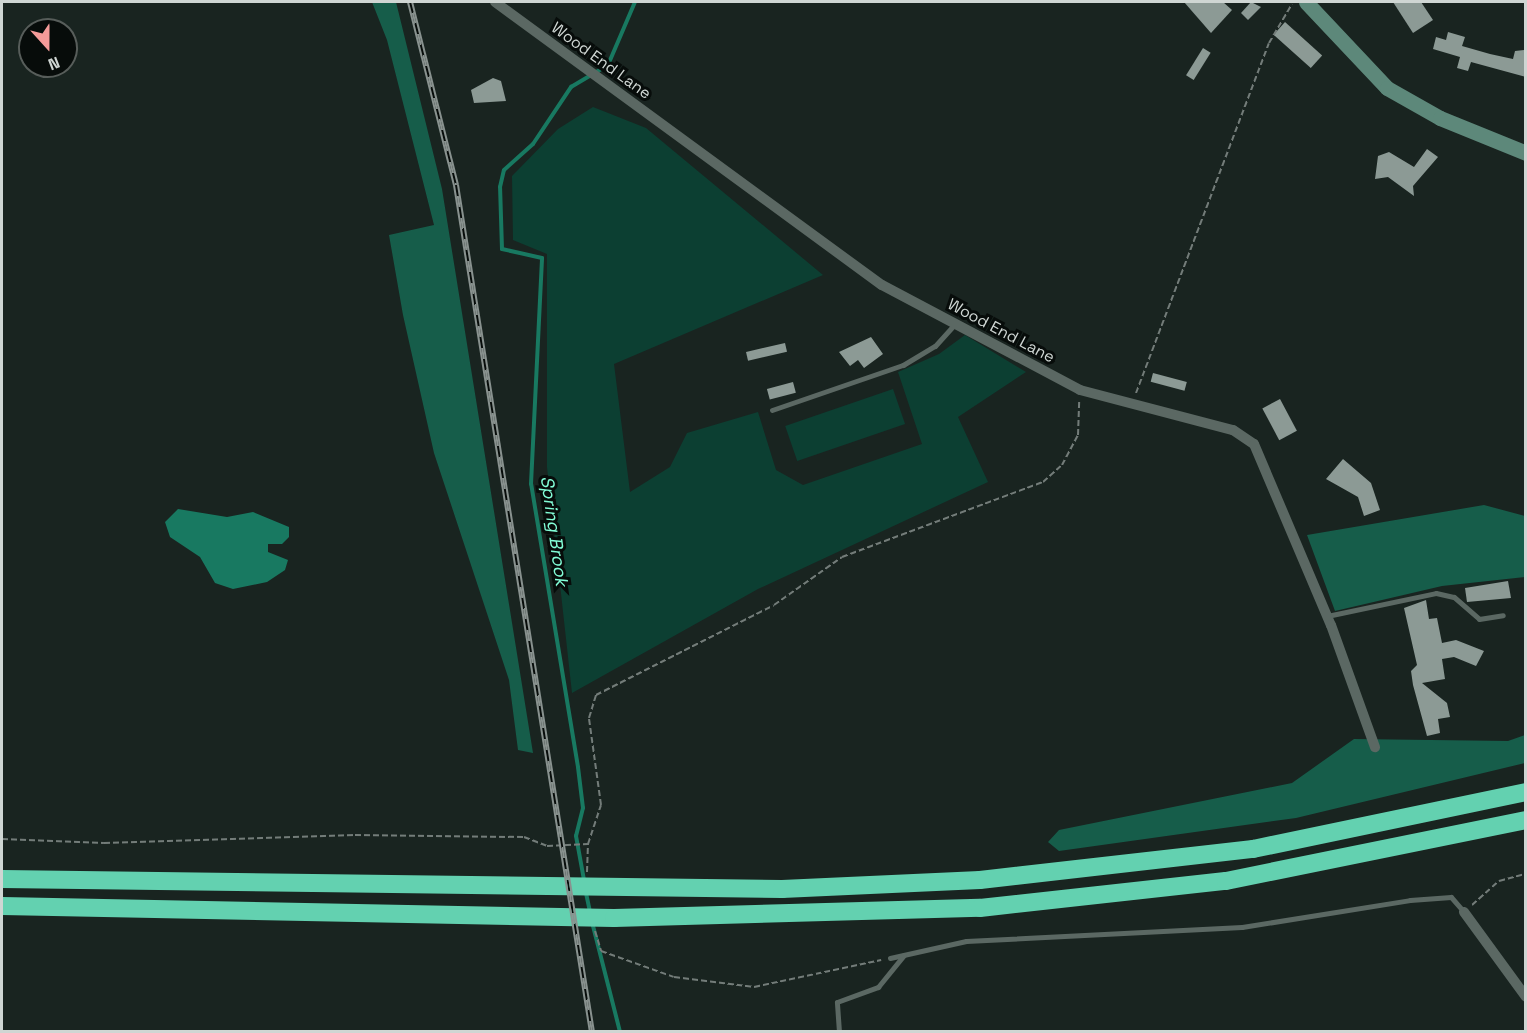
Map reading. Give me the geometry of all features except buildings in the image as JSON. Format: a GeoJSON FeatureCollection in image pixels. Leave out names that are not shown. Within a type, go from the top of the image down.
{"type":"FeatureCollection","features":[{"type":"Feature","properties":{"kind":"highway"},"geometry":{"type":"LineString","coordinates":[[2,879],[604,888],[864,887],[1079,872],[1253,849],[1526,792]]}},
{"type":"Feature","properties":{"kind":"highway"},"geometry":{"type":"LineString","coordinates":[[2,906],[614,918],[889,914],[1074,901],[1325,864],[1526,820]]}},
{"type":"Feature","properties":{"kind":"street","name":"Wood End Lane"},"geometry":{"type":"LineString","coordinates":[[495,2],[882,285],[1080,390],[1233,430],[1254,444],[1327,616],[1375,747]]}},
{"type":"Feature","properties":{"kind":"street"},"geometry":{"type":"LineString","coordinates":[[1306,2],[1387,88],[1440,118],[1526,153]]}},
{"type":"Feature","properties":{"kind":"street"},"geometry":{"type":"LineString","coordinates":[[1464,912],[1526,997]]}},
{"type":"Feature","properties":{"kind":"lane"},"geometry":{"type":"LineString","coordinates":[[772,410],[903,365],[935,346],[955,324]]}},
{"type":"Feature","properties":{"kind":"lane"},"geometry":{"type":"LineString","coordinates":[[1327,616],[1436,593],[1454,597],[1479,619],[1503,615]]}},
{"type":"Feature","properties":{"kind":"lane"},"geometry":{"type":"LineString","coordinates":[[890,958],[966,941],[1242,927],[1410,900],[1451,897],[1464,912]]}},
{"type":"Feature","properties":{"kind":"lane"},"geometry":{"type":"LineString","coordinates":[[839,1032],[837,1002],[878,987],[904,955]]}},
{"type":"Feature","properties":{"kind":"path"},"geometry":{"type":"LineString","coordinates":[[1132,404],[1269,43],[1294,2]]}},
{"type":"Feature","properties":{"kind":"path"},"geometry":{"type":"LineString","coordinates":[[2,839],[104,843],[354,835],[524,837],[547,846],[588,844],[601,805],[589,718],[596,695],[774,605],[842,557],[1043,482],[1062,465],[1078,435],[1080,390]]}},
{"type":"Feature","properties":{"kind":"path"},"geometry":{"type":"LineString","coordinates":[[1464,912],[1499,881],[1526,874]]}},
{"type":"Feature","properties":{"kind":"path"},"geometry":{"type":"LineString","coordinates":[[601,951],[674,977],[754,987],[890,958]]}},
{"type":"Feature","properties":{"kind":"shaded area"},"geometry":{"type":"Polygon","coordinates":[[[372,2],[396,2],[442,189],[533,753],[518,750],[509,680],[434,453],[403,315],[389,235],[434,225],[387,40],[372,2]]]}},
{"type":"Feature","properties":{"kind":"shaded area"},"geometry":{"type":"Polygon","coordinates":[[[593,107],[646,128],[823,275],[614,364],[630,492],[670,467],[687,433],[758,412],[776,470],[803,485],[922,444],[898,372],[939,354],[965,335],[1026,372],[958,417],[988,482],[758,589],[572,693],[547,467],[547,254],[513,240],[512,176],[558,129],[593,107]]]}},
{"type":"Feature","properties":{"kind":"shaded area"},"geometry":{"type":"Polygon","coordinates":[[[893,389],[905,424],[797,461],[785,426],[893,389]]]}},
{"type":"Feature","properties":{"kind":"shaded area"},"geometry":{"type":"Polygon","coordinates":[[[1484,505],[1525,516],[1525,577],[1442,586],[1335,611],[1307,535],[1484,505]]]}},
{"type":"Feature","properties":{"kind":"shaded area"},"geometry":{"type":"Polygon","coordinates":[[[178,509],[227,517],[253,512],[289,527],[289,537],[282,544],[268,544],[268,552],[288,560],[285,570],[267,582],[233,589],[215,583],[200,557],[170,537],[165,522],[178,509]]]}},
{"type":"Feature","properties":{"kind":"shaded area"},"geometry":{"type":"Polygon","coordinates":[[[1525,735],[1525,763],[1296,818],[1059,851],[1048,842],[1059,830],[1292,783],[1354,739],[1508,741],[1525,735]]]}},
{"type":"Feature","properties":{"kind":"waterway","name":"Spring Brook"},"geometry":{"type":"LineString","coordinates":[[584,880],[576,836],[583,808],[578,767],[531,484],[542,258],[502,249],[500,187],[504,170],[533,144],[571,87],[608,65],[635,2]]}},
{"type":"Feature","properties":{"kind":"waterway","name":"Spring Brook"},"geometry":{"type":"LineString","coordinates":[[586,893],[590,912]]}},
{"type":"Feature","properties":{"kind":"waterway","name":"Spring Brook"},"geometry":{"type":"LineString","coordinates":[[592,922],[620,1032]]}},
{"type":"Feature","properties":{"kind":"railway"},"geometry":{"type":"LineString","coordinates":[[410,2],[456,185],[592,1032]]}}]}
